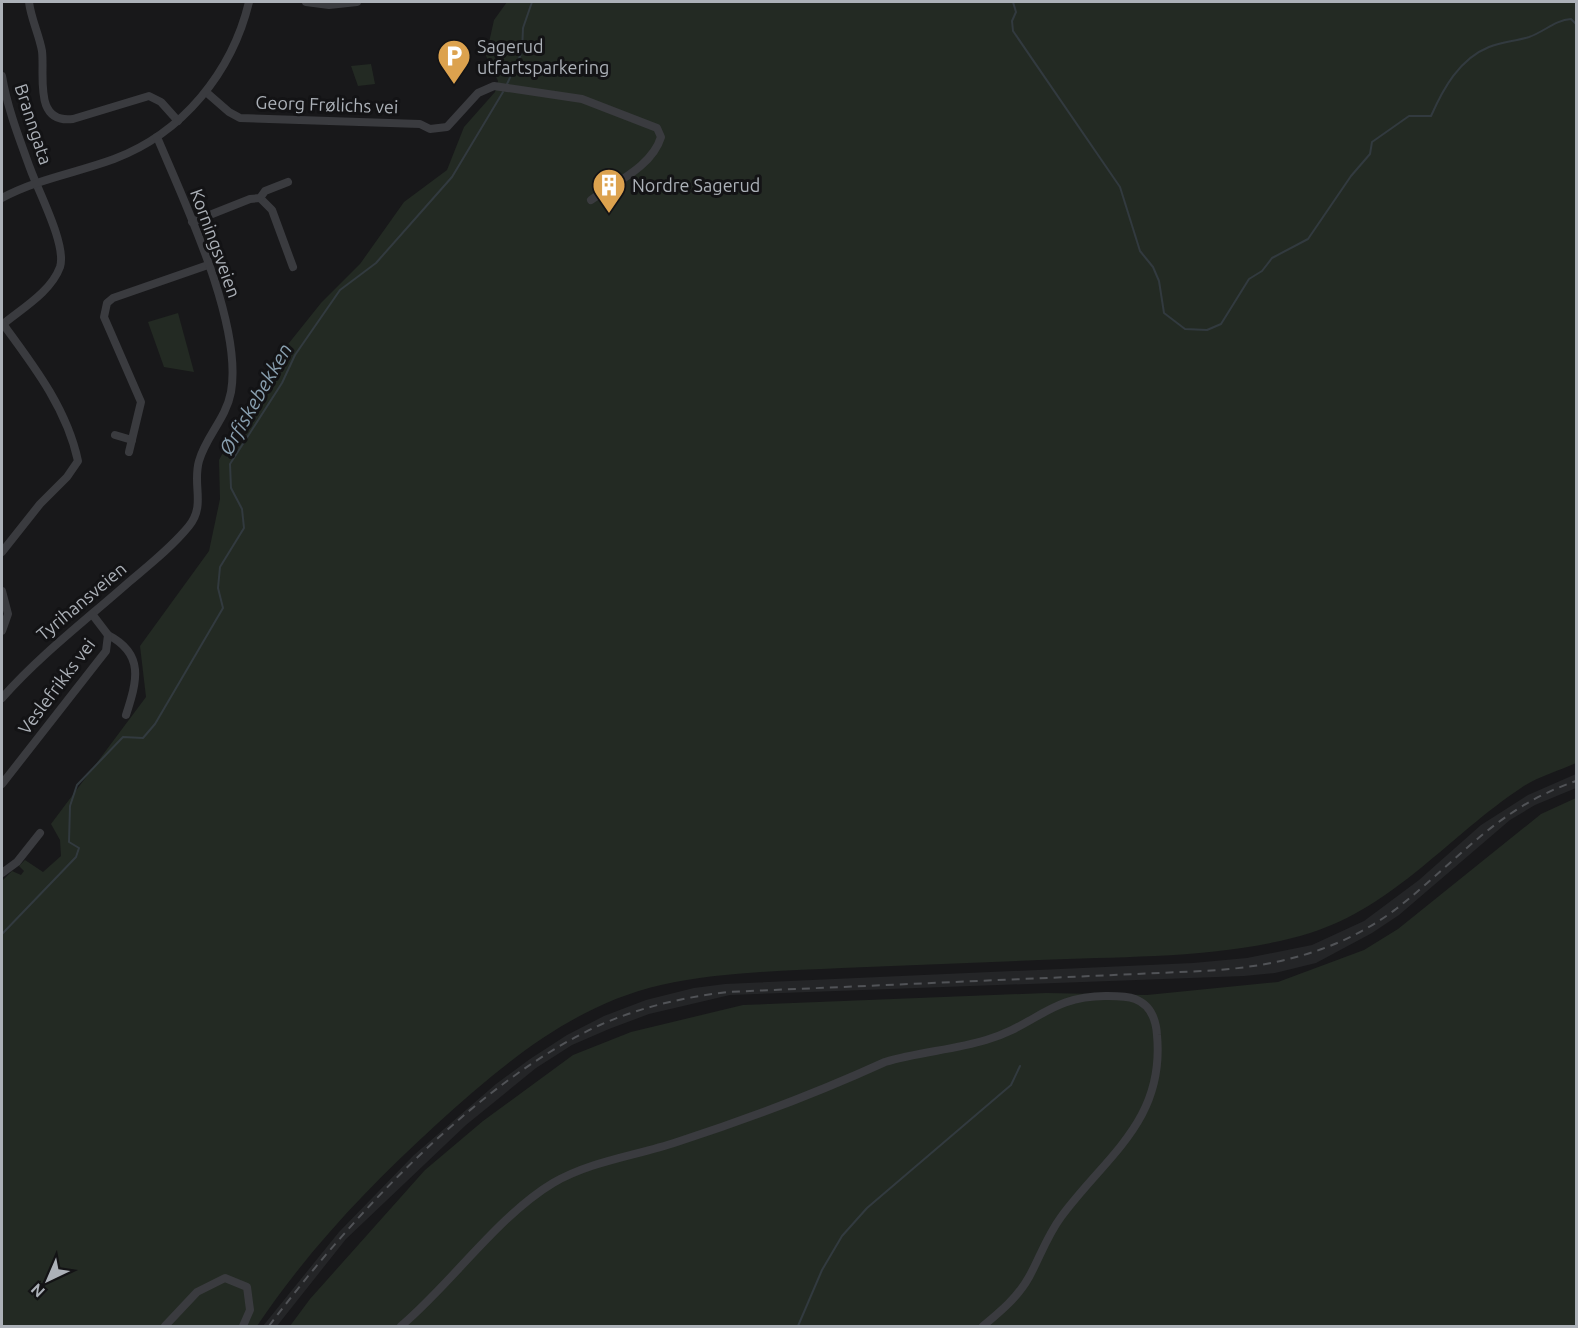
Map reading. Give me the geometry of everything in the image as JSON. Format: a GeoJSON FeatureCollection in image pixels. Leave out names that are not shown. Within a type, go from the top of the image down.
{"type":"FeatureCollection","features":[{"type":"Feature","properties":{"kind":"street"},"geometry":{"type":"LineString","coordinates":[[29,2],[42,49],[42,95],[52,114],[64,119],[74,119],[149,96],[161,102],[178,121]]}},
{"type":"Feature","properties":{"kind":"street"},"geometry":{"type":"LineString","coordinates":[[2,198],[36,182],[116,158],[157,137],[178,121],[206,92],[231,54],[249,2]]}},
{"type":"Feature","properties":{"kind":"street"},"geometry":{"type":"LineString","coordinates":[[306,2],[329,5],[357,2]]}},
{"type":"Feature","properties":{"kind":"street","name":"Branngata"},"geometry":{"type":"LineString","coordinates":[[2,76],[14,121],[59,244],[61,264],[44,290],[2,324]]}},
{"type":"Feature","properties":{"kind":"street","name":"Georg Frølichs vei"},"geometry":{"type":"LineString","coordinates":[[206,92],[229,112],[240,118],[420,124],[430,129],[447,127],[478,93],[494,86],[582,99],[657,128],[661,137],[654,151],[625,178],[591,200]]}},
{"type":"Feature","properties":{"kind":"street","name":"Korningsveien"},"geometry":{"type":"LineString","coordinates":[[157,137],[218,290],[230,341],[231,391],[226,410],[200,458],[196,479],[199,506],[185,531]]}},
{"type":"Feature","properties":{"kind":"street"},"geometry":{"type":"LineString","coordinates":[[192,222],[250,199],[260,198],[265,191],[288,182]]}},
{"type":"Feature","properties":{"kind":"street"},"geometry":{"type":"LineString","coordinates":[[260,198],[272,210],[293,267]]}},
{"type":"Feature","properties":{"kind":"street"},"geometry":{"type":"LineString","coordinates":[[129,452],[141,402],[104,317],[107,303],[113,298],[208,265]]}},
{"type":"Feature","properties":{"kind":"street"},"geometry":{"type":"LineString","coordinates":[[2,324],[35,368],[56,403],[78,461],[67,477],[39,504],[2,552]]}},
{"type":"Feature","properties":{"kind":"street"},"geometry":{"type":"LineString","coordinates":[[115,435],[132,440]]}},
{"type":"Feature","properties":{"kind":"street","name":"Tyrihansveien"},"geometry":{"type":"LineString","coordinates":[[2,698],[43,655],[185,531]]}},
{"type":"Feature","properties":{"kind":"street"},"geometry":{"type":"LineString","coordinates":[[2,591],[8,614],[2,631]]}},
{"type":"Feature","properties":{"kind":"street","name":"Veslefrikks vei"},"geometry":{"type":"LineString","coordinates":[[92,614],[108,635],[129,649],[134,658],[133,694],[126,715]]}},
{"type":"Feature","properties":{"kind":"street","name":"Veslefrikks vei"},"geometry":{"type":"LineString","coordinates":[[2,784],[77,685],[101,659],[108,645],[108,635]]}},
{"type":"Feature","properties":{"kind":"street"},"geometry":{"type":"LineString","coordinates":[[2,873],[17,862],[40,833]]}},
{"type":"Feature","properties":{"kind":"street"},"geometry":{"type":"LineString","coordinates":[[401,1326],[524,1205],[567,1175],[594,1164],[632,1155],[750,1119],[885,1062],[905,1056],[954,1049],[997,1037],[1072,999],[1088,996],[1133,998],[1146,1006],[1156,1023],[1156,1065],[1147,1108],[1127,1138],[1061,1217],[1029,1277],[1017,1293],[983,1326]]}},
{"type":"Feature","properties":{"kind":"street"},"geometry":{"type":"LineString","coordinates":[[165,1326],[197,1292],[225,1278],[247,1287],[250,1310],[243,1326]]}},
{"type":"Feature","properties":{"kind":"shaded area"},"geometry":{"type":"Polygon","coordinates":[[[507,2],[1576,2],[1576,763],[1521,788],[1395,888],[1368,906],[1310,933],[1278,941],[1244,948],[1176,955],[751,973],[706,977],[661,985],[629,994],[598,1007],[541,1039],[463,1101],[388,1170],[341,1219],[297,1271],[257,1326],[2,1326],[2,881],[12,871],[21,875],[24,871],[19,866],[25,860],[43,872],[61,856],[60,840],[51,824],[146,697],[140,646],[209,551],[220,499],[219,460],[269,368],[321,303],[360,264],[404,202],[447,170],[464,127],[495,92],[498,81],[486,56],[494,20],[507,2]]]}},
{"type":"Feature","properties":{"kind":"shaded area"},"geometry":{"type":"Polygon","coordinates":[[[371,64],[375,84],[358,86],[351,66],[371,64]]]}},
{"type":"Feature","properties":{"kind":"shaded area"},"geometry":{"type":"Polygon","coordinates":[[[178,313],[194,372],[164,367],[148,322],[178,313]]]}},
{"type":"Feature","properties":{"kind":"shaded area"},"geometry":{"type":"Polygon","coordinates":[[[1576,774],[1576,788],[1535,805],[1510,820],[1399,915],[1372,933],[1316,963],[1275,973],[1244,976],[730,995],[649,1014],[609,1029],[572,1045],[536,1068],[466,1125],[346,1239],[277,1326],[263,1326],[339,1232],[414,1155],[496,1084],[530,1059],[567,1035],[604,1016],[646,1000],[694,988],[725,984],[1193,963],[1247,958],[1312,945],[1364,921],[1419,880],[1481,825],[1528,795],[1576,774]]]}},
{"type":"Feature","properties":{"kind":"shaded area"},"geometry":{"type":"Polygon","coordinates":[[[1576,798],[1576,1326],[290,1326],[310,1299],[425,1170],[483,1121],[573,1055],[631,1032],[743,1005],[1046,993],[1147,995],[1278,982],[1364,950],[1398,929],[1541,814],[1576,798]]]}},
{"type":"Feature","properties":{"kind":"waterway","name":"Ørfiskebekken"},"geometry":{"type":"LineString","coordinates":[[507,84],[522,52],[523,28],[532,2]]}},
{"type":"Feature","properties":{"kind":"waterway"},"geometry":{"type":"LineString","coordinates":[[1013,2],[1016,12],[1012,21],[1013,31],[1120,187],[1140,251],[1153,267],[1159,281],[1164,313],[1185,329],[1207,330],[1221,324],[1249,279],[1262,271],[1272,258],[1308,239],[1351,176],[1370,154],[1372,142],[1409,116],[1431,116],[1447,85],[1469,59],[1489,47],[1529,37],[1560,22],[1571,19],[1576,24]]}},
{"type":"Feature","properties":{"kind":"waterway","name":"Ørfiskebekken"},"geometry":{"type":"LineString","coordinates":[[2,934],[76,857],[79,848],[69,842],[70,806],[77,785],[123,737],[143,738],[155,724],[223,608],[218,588],[220,567],[244,528],[242,509],[231,488],[230,464],[282,383],[295,355],[340,290],[376,263],[452,177],[503,92]]}},
{"type":"Feature","properties":{"kind":"waterway"},"geometry":{"type":"LineString","coordinates":[[798,1326],[822,1270],[842,1236],[867,1208],[1011,1085],[1020,1066]]}},
{"type":"Feature","properties":{"kind":"railway"},"geometry":{"type":"LineString","coordinates":[[269,1326],[337,1242],[418,1156],[508,1081],[554,1050],[600,1025],[663,1004],[728,992],[1204,971],[1256,966],[1305,955],[1352,936],[1374,924],[1419,891],[1501,820],[1548,792],[1576,781]]}},
{"type":"Feature","properties":{"kind":"place","name":"Sagerud utfartsparkering"},"geometry":{"type":"Point","coordinates":[454,85]}},
{"type":"Feature","properties":{"kind":"place","name":"Nordre Sagerud"},"geometry":{"type":"Point","coordinates":[609,214]}}]}
